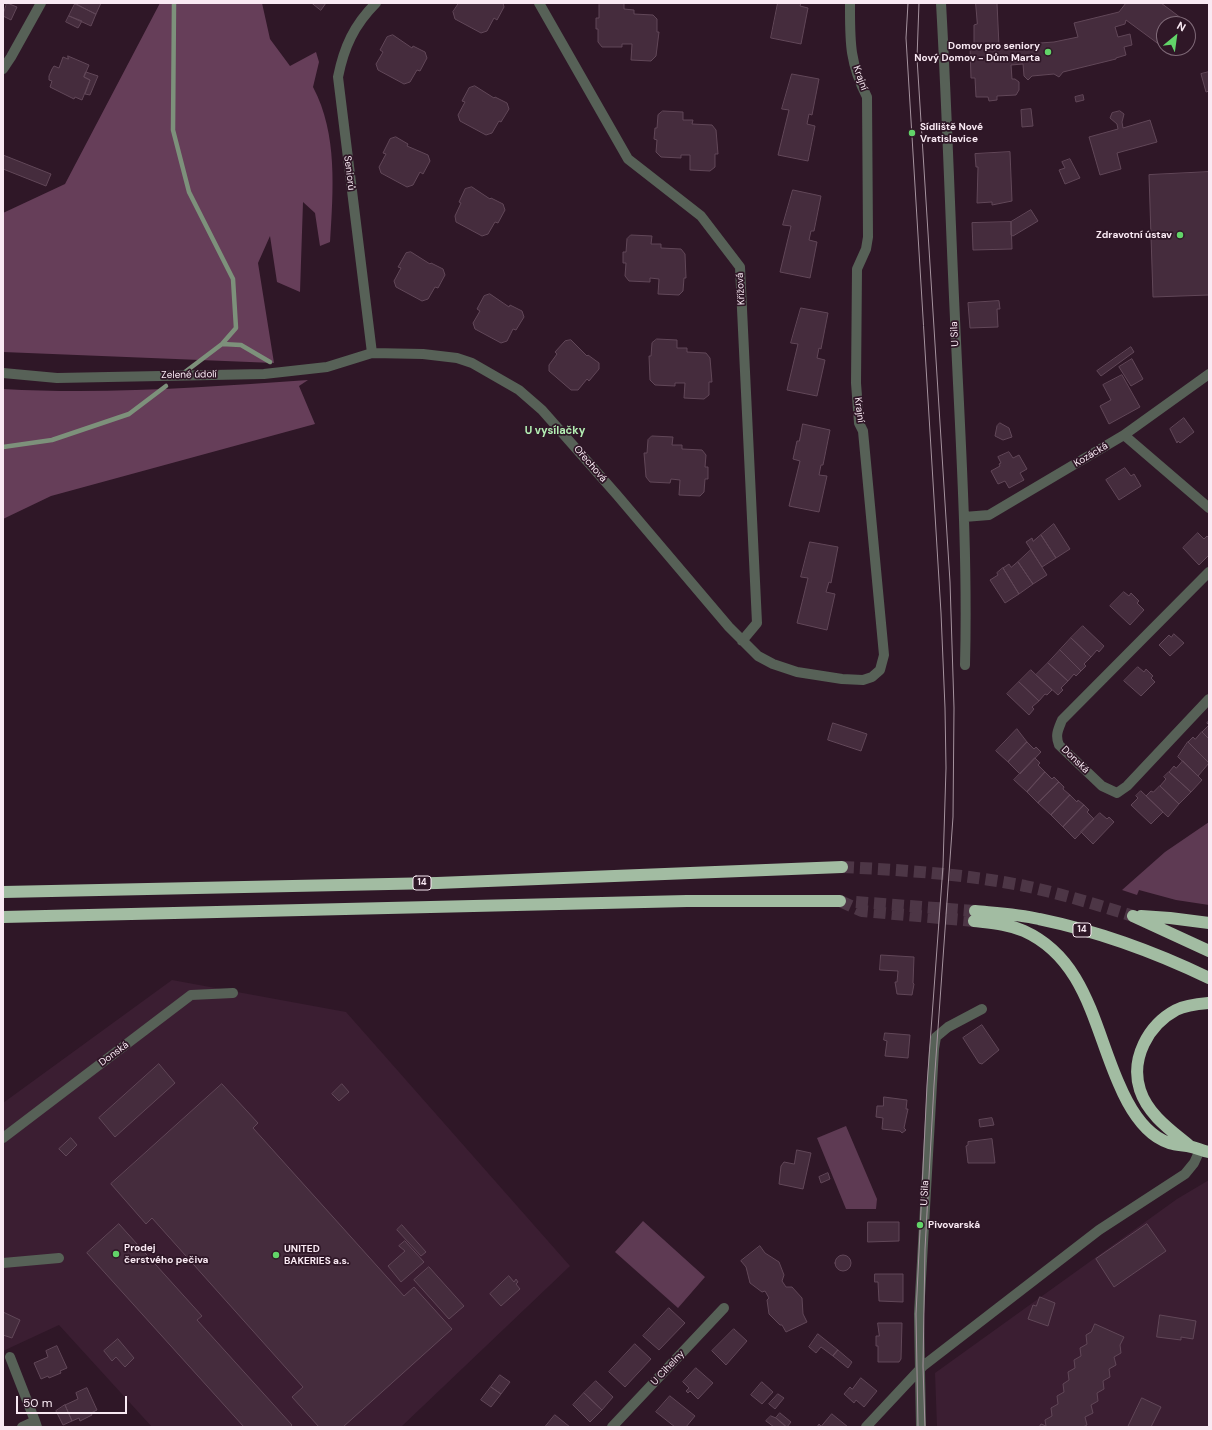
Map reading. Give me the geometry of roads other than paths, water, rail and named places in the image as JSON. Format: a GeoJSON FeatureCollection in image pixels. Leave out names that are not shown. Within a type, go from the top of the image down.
{"type":"FeatureCollection","features":[{"type":"Feature","properties":{"kind":"highway","name":"14"},"geometry":{"type":"LineString","coordinates":[[3,892],[437,883],[842,867]]}},
{"type":"Feature","properties":{"kind":"highway"},"geometry":{"type":"LineString","coordinates":[[3,917],[679,901],[840,902]]}},
{"type":"Feature","properties":{"kind":"highway","name":"14"},"geometry":{"type":"LineString","coordinates":[[1200,1150],[1177,1146],[1166,1142],[1156,1136],[1139,1119],[1123,1094],[1107,1057],[1086,997],[1078,980],[1065,962],[1048,945],[1025,932],[975,916],[1038,918],[1091,932],[1185,966],[1209,978]]}},
{"type":"Feature","properties":{"kind":"highway"},"geometry":{"type":"LineString","coordinates":[[1209,923],[1170,918],[1133,916],[1209,951]]}},
{"type":"Feature","properties":{"kind":"highway"},"geometry":{"type":"LineString","coordinates":[[1200,1150],[1163,1124],[1140,1091],[1137,1072],[1140,1052],[1149,1034],[1163,1018],[1177,1010],[1194,1004],[1209,1003]]}},
{"type":"Feature","properties":{"kind":"street"},"geometry":{"type":"LineString","coordinates":[[3,69],[41,3]]}},
{"type":"Feature","properties":{"kind":"street","name":"Seniorů"},"geometry":{"type":"LineString","coordinates":[[372,353],[338,77],[346,44],[363,16],[376,3]]}},
{"type":"Feature","properties":{"kind":"street","name":"Křížová"},"geometry":{"type":"LineString","coordinates":[[539,3],[628,159],[701,216],[740,267],[757,623],[742,641]]}},
{"type":"Feature","properties":{"kind":"street","name":"Krajní"},"geometry":{"type":"LineString","coordinates":[[742,641],[758,656],[773,664],[797,672],[842,679],[863,680],[872,677],[880,670],[883,664],[884,655],[864,439],[863,431],[859,424],[856,383],[856,269],[866,249],[868,237],[867,97],[858,81],[850,46],[850,3]]}},
{"type":"Feature","properties":{"kind":"street","name":"U Sila"},"geometry":{"type":"LineString","coordinates":[[941,3],[949,140],[964,517],[967,609],[965,665]]}},
{"type":"Feature","properties":{"kind":"street","name":"Zelené údolí"},"geometry":{"type":"LineString","coordinates":[[3,373],[57,378],[264,374],[327,368],[372,353]]}},
{"type":"Feature","properties":{"kind":"street","name":"Ořechová"},"geometry":{"type":"LineString","coordinates":[[372,353],[423,354],[457,358],[472,363],[519,390],[542,410],[567,437],[742,641]]}},
{"type":"Feature","properties":{"kind":"street","name":"Kozácká"},"geometry":{"type":"LineString","coordinates":[[964,517],[989,515],[1124,435],[1209,374]]}},
{"type":"Feature","properties":{"kind":"street"},"geometry":{"type":"LineString","coordinates":[[1124,435],[1209,508]]}},
{"type":"Feature","properties":{"kind":"street","name":"Donská"},"geometry":{"type":"LineString","coordinates":[[1209,572],[1062,720],[1057,731],[1056,738],[1059,745],[1102,786],[1117,793],[1127,786],[1209,699]]}},
{"type":"Feature","properties":{"kind":"street","name":"Donská"},"geometry":{"type":"LineString","coordinates":[[3,1138],[191,995],[233,994]]}},
{"type":"Feature","properties":{"kind":"street","name":"U Sila"},"geometry":{"type":"LineString","coordinates":[[920,1427],[919,1314],[934,1049],[936,1037],[948,1027],[982,1009]]}},
{"type":"Feature","properties":{"kind":"street"},"geometry":{"type":"LineString","coordinates":[[866,1427],[919,1370],[1100,1230],[1185,1174],[1194,1163],[1200,1150]]}},
{"type":"Feature","properties":{"kind":"street"},"geometry":{"type":"LineString","coordinates":[[3,1262],[59,1258]]}},
{"type":"Feature","properties":{"kind":"street","name":"U Cihelny"},"geometry":{"type":"LineString","coordinates":[[612,1427],[724,1308]]}},
{"type":"Feature","properties":{"kind":"street"},"geometry":{"type":"LineString","coordinates":[[10,1358],[36,1424],[22,1427]]}},
{"type":"Feature","properties":{"kind":"waterway"},"geometry":{"type":"LineString","coordinates":[[174,3],[173,130],[189,192],[233,279],[236,328],[222,344]]}},
{"type":"Feature","properties":{"kind":"waterway"},"geometry":{"type":"LineString","coordinates":[[185,372],[222,344],[241,345],[270,362]]}},
{"type":"Feature","properties":{"kind":"waterway"},"geometry":{"type":"LineString","coordinates":[[3,447],[52,440],[129,414],[166,386]]}},
{"type":"Feature","properties":{"kind":"tunnel"},"geometry":{"type":"LineString","coordinates":[[842,867],[934,873],[980,878],[1025,886],[1133,916]]}},
{"type":"Feature","properties":{"kind":"tunnel"},"geometry":{"type":"LineString","coordinates":[[840,901],[862,911],[974,921]]}},
{"type":"Feature","properties":{"kind":"tunnel"},"geometry":{"type":"LineString","coordinates":[[856,902],[975,911]]}},
{"type":"Feature","properties":{"kind":"tram line"},"geometry":{"type":"LineString","coordinates":[[908,3],[906,38],[941,613],[946,768],[943,866],[927,1085],[916,1314],[918,1427]]}},
{"type":"Feature","properties":{"kind":"tram line"},"geometry":{"type":"LineString","coordinates":[[919,3],[917,58],[950,582],[954,708],[953,817],[934,1085],[925,1249],[923,1366],[925,1427]]}},
{"type":"Feature","properties":{"kind":"place","name":"Domov pro seniory Nový Domov - Dům Marta"},"geometry":{"type":"Point","coordinates":[1048,52]}},
{"type":"Feature","properties":{"kind":"place","name":"Sídliště Nové Vratislavice"},"geometry":{"type":"Point","coordinates":[912,133]}},
{"type":"Feature","properties":{"kind":"place","name":"Zdravotní ústav"},"geometry":{"type":"Point","coordinates":[1180,235]}},
{"type":"Feature","properties":{"kind":"place","name":"Pivovarská"},"geometry":{"type":"Point","coordinates":[920,1225]}},
{"type":"Feature","properties":{"kind":"place","name":"Prodej čerstvého pečiva"},"geometry":{"type":"Point","coordinates":[116,1254]}},
{"type":"Feature","properties":{"kind":"place","name":"UNITED BAKERIES a.s."},"geometry":{"type":"Point","coordinates":[276,1255]}},
{"type":"Feature","properties":{"kind":"district","name":"U vysílačky"},"geometry":{"type":"Point","coordinates":[555,431]}}]}
